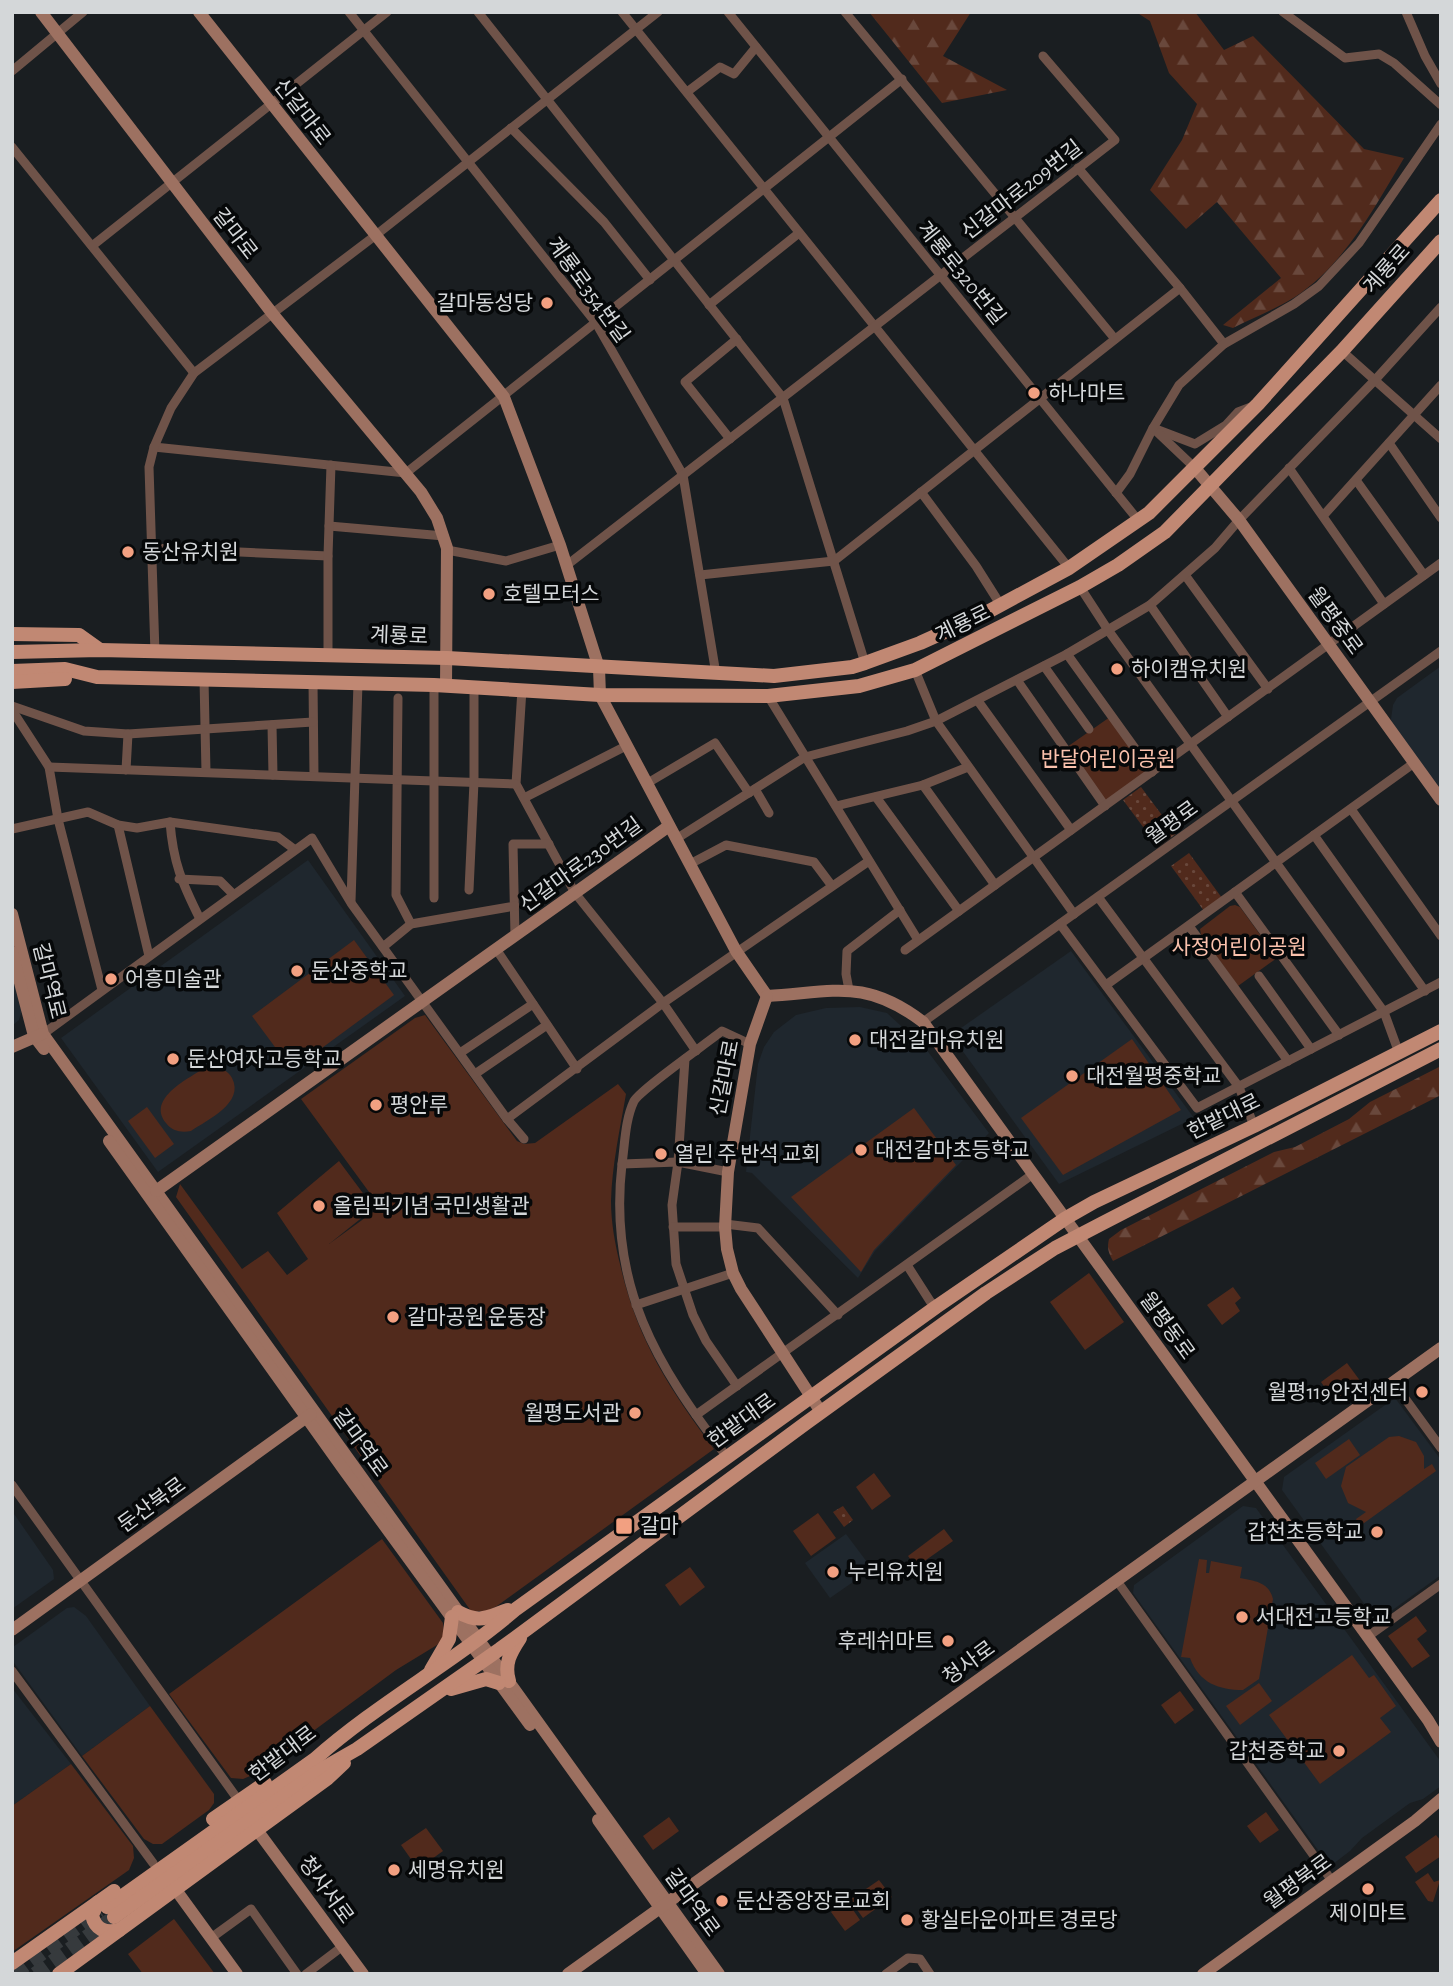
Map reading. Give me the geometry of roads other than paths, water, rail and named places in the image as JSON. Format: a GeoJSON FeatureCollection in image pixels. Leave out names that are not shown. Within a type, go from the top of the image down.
{"type":"FeatureCollection","features":[{"type":"Feature","properties":{"kind":"main road","name":"계룡로"},"geometry":{"type":"LineString","coordinates":[[12,652],[100,650],[447,658],[774,676],[852,667],[865,663],[920,643],[1069,568],[1149,513],[1258,404],[1441,200]]}},
{"type":"Feature","properties":{"kind":"main road","name":"계룡로"},"geometry":{"type":"LineString","coordinates":[[12,671],[65,669],[97,677],[440,685],[600,695],[768,696],[859,686],[915,670],[1080,587],[1118,565],[1165,532],[1342,351],[1441,241]]}},
{"type":"Feature","properties":{"kind":"main road"},"geometry":{"type":"LineString","coordinates":[[12,634],[79,635],[100,650]]}},
{"type":"Feature","properties":{"kind":"main road"},"geometry":{"type":"LineString","coordinates":[[12,682],[97,677]]}},
{"type":"Feature","properties":{"kind":"main road","name":"한밭대로"},"geometry":{"type":"LineString","coordinates":[[109,1914],[315,1759],[343,1734],[475,1642],[516,1609],[936,1307],[1066,1218],[1441,1031]]}},
{"type":"Feature","properties":{"kind":"main road","name":"한밭대로"},"geometry":{"type":"LineString","coordinates":[[109,1914],[487,1659],[821,1412],[986,1293],[1055,1248],[1441,1049]]}},
{"type":"Feature","properties":{"kind":"main road"},"geometry":{"type":"LineString","coordinates":[[426,1677],[449,1639],[455,1614],[483,1619],[516,1609]]}},
{"type":"Feature","properties":{"kind":"main road"},"geometry":{"type":"LineString","coordinates":[[439,1690],[481,1679],[504,1682],[509,1657],[530,1626]]}},
{"type":"Feature","properties":{"kind":"main road"},"geometry":{"type":"LineString","coordinates":[[59,1974],[153,1863],[313,1750],[343,1734]]}},
{"type":"Feature","properties":{"kind":"main road"},"geometry":{"type":"LineString","coordinates":[[12,1963],[109,1914],[176,1890],[328,1778],[357,1749]]}},
{"type":"Feature","properties":{"kind":"street","name":"갈마로"},"geometry":{"type":"LineString","coordinates":[[41,12],[272,313],[406,473],[431,509],[444,536],[447,550],[447,658],[440,685]]}},
{"type":"Feature","properties":{"kind":"street"},"geometry":{"type":"LineString","coordinates":[[12,71],[83,12]]}},
{"type":"Feature","properties":{"kind":"street","name":"신갈마로"},"geometry":{"type":"LineString","coordinates":[[199,12],[504,397],[561,545],[599,668],[600,695],[736,951],[767,996],[750,1044],[728,1172],[725,1225],[727,1249],[733,1273],[821,1412]]}},
{"type":"Feature","properties":{"kind":"street","name":"계룡로354번길"},"geometry":{"type":"LineString","coordinates":[[349,12],[596,323],[683,475],[716,674]]}},
{"type":"Feature","properties":{"kind":"street"},"geometry":{"type":"LineString","coordinates":[[92,246],[387,12]]}},
{"type":"Feature","properties":{"kind":"street"},"geometry":{"type":"LineString","coordinates":[[478,12],[783,398],[865,663]]}},
{"type":"Feature","properties":{"kind":"street"},"geometry":{"type":"LineString","coordinates":[[622,12],[1069,568]]}},
{"type":"Feature","properties":{"kind":"street"},"geometry":{"type":"LineString","coordinates":[[155,653],[149,467],[154,447],[171,408],[194,373],[376,235],[658,12]]}},
{"type":"Feature","properties":{"kind":"street","name":"계룡로320번길"},"geometry":{"type":"LineString","coordinates":[[728,12],[1138,520]]}},
{"type":"Feature","properties":{"kind":"street"},"geometry":{"type":"LineString","coordinates":[[845,12],[1115,339]]}},
{"type":"Feature","properties":{"kind":"street"},"geometry":{"type":"LineString","coordinates":[[1283,12],[1345,58],[1379,54],[1394,63],[1441,105]]}},
{"type":"Feature","properties":{"kind":"street"},"geometry":{"type":"LineString","coordinates":[[1406,12],[1425,56],[1441,84]]}},
{"type":"Feature","properties":{"kind":"street"},"geometry":{"type":"LineString","coordinates":[[687,92],[720,66],[734,74],[756,47]]}},
{"type":"Feature","properties":{"kind":"street","name":"신갈마로209번길"},"geometry":{"type":"LineString","coordinates":[[567,565],[1115,140],[1043,56]]}},
{"type":"Feature","properties":{"kind":"street"},"geometry":{"type":"LineString","coordinates":[[154,447],[406,473],[902,79]]}},
{"type":"Feature","properties":{"kind":"street"},"geometry":{"type":"LineString","coordinates":[[1116,493],[1130,474],[1179,385],[1224,344],[1294,304],[1319,286],[1359,243],[1441,124]]}},
{"type":"Feature","properties":{"kind":"street"},"geometry":{"type":"LineString","coordinates":[[511,128],[604,222],[650,280]]}},
{"type":"Feature","properties":{"kind":"street"},"geometry":{"type":"LineString","coordinates":[[12,146],[194,373]]}},
{"type":"Feature","properties":{"kind":"street"},"geometry":{"type":"LineString","coordinates":[[1078,169],[1224,344]]}},
{"type":"Feature","properties":{"kind":"street"},"geometry":{"type":"LineString","coordinates":[[709,304],[799,233]]}},
{"type":"Feature","properties":{"kind":"street"},"geometry":{"type":"LineString","coordinates":[[700,575],[834,561],[1180,288]]}},
{"type":"Feature","properties":{"kind":"street"},"geometry":{"type":"LineString","coordinates":[[676,839],[805,757],[936,721],[1067,654],[1150,605],[1215,548],[1441,307]]}},
{"type":"Feature","properties":{"kind":"street"},"geometry":{"type":"LineString","coordinates":[[730,439],[685,382],[737,340]]}},
{"type":"Feature","properties":{"kind":"street"},"geometry":{"type":"LineString","coordinates":[[1342,351],[1441,439]]}},
{"type":"Feature","properties":{"kind":"street"},"geometry":{"type":"LineString","coordinates":[[1323,516],[1441,386]]}},
{"type":"Feature","properties":{"kind":"street"},"geometry":{"type":"LineString","coordinates":[[1153,428],[1195,444],[1226,425],[1238,412],[1258,404]]}},
{"type":"Feature","properties":{"kind":"street"},"geometry":{"type":"LineString","coordinates":[[1153,428],[1194,467]]}},
{"type":"Feature","properties":{"kind":"street"},"geometry":{"type":"LineString","coordinates":[[1389,443],[1441,518]]}},
{"type":"Feature","properties":{"kind":"street"},"geometry":{"type":"LineString","coordinates":[[328,655],[331,465]]}},
{"type":"Feature","properties":{"kind":"street","name":"월평중로"},"geometry":{"type":"LineString","coordinates":[[1194,467],[1239,520],[1441,800]]}},
{"type":"Feature","properties":{"kind":"street"},"geometry":{"type":"LineString","coordinates":[[1290,468],[1384,604]]}},
{"type":"Feature","properties":{"kind":"street"},"geometry":{"type":"LineString","coordinates":[[1356,480],[1424,575]]}},
{"type":"Feature","properties":{"kind":"street","name":"계룡로"},"geometry":{"type":"LineString","coordinates":[[921,492],[976,566],[1000,604]]}},
{"type":"Feature","properties":{"kind":"street"},"geometry":{"type":"LineString","coordinates":[[329,526],[444,536]]}},
{"type":"Feature","properties":{"kind":"street"},"geometry":{"type":"LineString","coordinates":[[447,550],[506,561],[561,545]]}},
{"type":"Feature","properties":{"kind":"street"},"geometry":{"type":"LineString","coordinates":[[152,548],[328,556]]}},
{"type":"Feature","properties":{"kind":"street"},"geometry":{"type":"LineString","coordinates":[[905,950],[1441,563]]}},
{"type":"Feature","properties":{"kind":"street"},"geometry":{"type":"LineString","coordinates":[[1185,575],[1268,689]]}},
{"type":"Feature","properties":{"kind":"street"},"geometry":{"type":"LineString","coordinates":[[1080,587],[1108,630],[1384,1012],[1399,1053]]}},
{"type":"Feature","properties":{"kind":"street"},"geometry":{"type":"LineString","coordinates":[[1150,605],[1228,717]]}},
{"type":"Feature","properties":{"kind":"street","name":"월평로"},"geometry":{"type":"LineString","coordinates":[[923,1023],[1441,651]]}},
{"type":"Feature","properties":{"kind":"street"},"geometry":{"type":"LineString","coordinates":[[1067,654],[1152,772]]}},
{"type":"Feature","properties":{"kind":"street"},"geometry":{"type":"LineString","coordinates":[[1044,666],[1089,729]]}},
{"type":"Feature","properties":{"kind":"street"},"geometry":{"type":"LineString","coordinates":[[915,670],[936,721],[1074,914]]}},
{"type":"Feature","properties":{"kind":"street"},"geometry":{"type":"LineString","coordinates":[[204,679],[206,772]]}},
{"type":"Feature","properties":{"kind":"street"},"geometry":{"type":"LineString","coordinates":[[1017,680],[1105,806]]}},
{"type":"Feature","properties":{"kind":"street"},"geometry":{"type":"LineString","coordinates":[[313,682],[314,776]]}},
{"type":"Feature","properties":{"kind":"street"},"geometry":{"type":"LineString","coordinates":[[351,903],[358,683]]}},
{"type":"Feature","properties":{"kind":"street"},"geometry":{"type":"LineString","coordinates":[[435,898],[434,780],[440,685]]}},
{"type":"Feature","properties":{"kind":"street"},"geometry":{"type":"LineString","coordinates":[[469,890],[474,782],[474,687]]}},
{"type":"Feature","properties":{"kind":"street"},"geometry":{"type":"LineString","coordinates":[[522,689],[516,783],[575,893],[663,1003],[696,1051]]}},
{"type":"Feature","properties":{"kind":"street"},"geometry":{"type":"LineString","coordinates":[[768,696],[918,940]]}},
{"type":"Feature","properties":{"kind":"street"},"geometry":{"type":"LineString","coordinates":[[398,698],[396,895],[411,924]]}},
{"type":"Feature","properties":{"kind":"street"},"geometry":{"type":"LineString","coordinates":[[978,701],[1071,830]]}},
{"type":"Feature","properties":{"kind":"street"},"geometry":{"type":"LineString","coordinates":[[12,708],[84,731],[128,734],[313,722]]}},
{"type":"Feature","properties":{"kind":"street"},"geometry":{"type":"LineString","coordinates":[[12,708],[49,767],[58,819],[102,990]]}},
{"type":"Feature","properties":{"kind":"street"},"geometry":{"type":"LineString","coordinates":[[272,725],[273,775]]}},
{"type":"Feature","properties":{"kind":"street"},"geometry":{"type":"LineString","coordinates":[[126,769],[128,734]]}},
{"type":"Feature","properties":{"kind":"street"},"geometry":{"type":"LineString","coordinates":[[646,784],[715,743],[769,813]]}},
{"type":"Feature","properties":{"kind":"street"},"geometry":{"type":"LineString","coordinates":[[524,798],[626,747]]}},
{"type":"Feature","properties":{"kind":"street"},"geometry":{"type":"LineString","coordinates":[[1106,985],[1414,763]]}},
{"type":"Feature","properties":{"kind":"street"},"geometry":{"type":"LineString","coordinates":[[49,767],[516,783]]}},
{"type":"Feature","properties":{"kind":"street"},"geometry":{"type":"LineString","coordinates":[[836,806],[923,785],[968,767]]}},
{"type":"Feature","properties":{"kind":"street"},"geometry":{"type":"LineString","coordinates":[[923,785],[995,885]]}},
{"type":"Feature","properties":{"kind":"street"},"geometry":{"type":"LineString","coordinates":[[876,797],[959,911]]}},
{"type":"Feature","properties":{"kind":"street"},"geometry":{"type":"LineString","coordinates":[[1351,809],[1441,936]]}},
{"type":"Feature","properties":{"kind":"street"},"geometry":{"type":"LineString","coordinates":[[12,829],[88,812],[118,825],[137,828],[170,822],[278,837],[294,849]]}},
{"type":"Feature","properties":{"kind":"street"},"geometry":{"type":"LineString","coordinates":[[170,822],[179,879],[200,919]]}},
{"type":"Feature","properties":{"kind":"street"},"geometry":{"type":"LineString","coordinates":[[118,825],[149,956]]}},
{"type":"Feature","properties":{"kind":"street","name":"신갈마로230번길"},"geometry":{"type":"LineString","coordinates":[[156,1191],[669,826]]}},
{"type":"Feature","properties":{"kind":"street"},"geometry":{"type":"LineString","coordinates":[[1314,835],[1425,991]]}},
{"type":"Feature","properties":{"kind":"street"},"geometry":{"type":"LineString","coordinates":[[12,1047],[38,1035],[312,838],[351,903],[524,1139]]}},
{"type":"Feature","properties":{"kind":"street","name":"신갈마로230번길"},"geometry":{"type":"LineString","coordinates":[[515,936],[513,844],[548,844]]}},
{"type":"Feature","properties":{"kind":"street"},"geometry":{"type":"LineString","coordinates":[[690,864],[726,845],[814,862],[832,886]]}},
{"type":"Feature","properties":{"kind":"street"},"geometry":{"type":"LineString","coordinates":[[508,1119],[663,1003],[869,861]]}},
{"type":"Feature","properties":{"kind":"street"},"geometry":{"type":"LineString","coordinates":[[179,879],[220,881],[233,894]]}},
{"type":"Feature","properties":{"kind":"street"},"geometry":{"type":"LineString","coordinates":[[1236,892],[1339,1035]]}},
{"type":"Feature","properties":{"kind":"street"},"geometry":{"type":"LineString","coordinates":[[1098,897],[1238,1087],[1254,1126]]}},
{"type":"Feature","properties":{"kind":"street"},"geometry":{"type":"LineString","coordinates":[[383,947],[411,924],[515,906]]}},
{"type":"Feature","properties":{"kind":"street"},"geometry":{"type":"LineString","coordinates":[[849,990],[846,974],[847,951],[900,910]]}},
{"type":"Feature","properties":{"kind":"street","name":"갈마역로"},"geometry":{"type":"LineString","coordinates":[[12,914],[38,1035],[156,1191],[310,1414]]}},
{"type":"Feature","properties":{"kind":"street"},"geometry":{"type":"LineString","coordinates":[[1060,924],[1197,1108],[1441,982]]}},
{"type":"Feature","properties":{"kind":"street"},"geometry":{"type":"LineString","coordinates":[[1189,926],[1288,1061]]}},
{"type":"Feature","properties":{"kind":"street"},"geometry":{"type":"LineString","coordinates":[[496,949],[576,1069]]}},
{"type":"Feature","properties":{"kind":"street","name":"갈마역로"},"geometry":{"type":"LineString","coordinates":[[12,952],[38,1035],[665,1906],[719,1974]]}},
{"type":"Feature","properties":{"kind":"street"},"geometry":{"type":"LineString","coordinates":[[1259,976],[1311,1049]]}},
{"type":"Feature","properties":{"kind":"street","name":"월평동로"},"geometry":{"type":"LineString","coordinates":[[767,996],[849,990],[884,997],[900,1005],[923,1023],[1428,1720]]}},
{"type":"Feature","properties":{"kind":"street"},"geometry":{"type":"LineString","coordinates":[[460,1053],[533,1004]]}},
{"type":"Feature","properties":{"kind":"street"},"geometry":{"type":"LineString","coordinates":[[475,1074],[547,1025]]}},
{"type":"Feature","properties":{"kind":"street"},"geometry":{"type":"LineString","coordinates":[[727,1457],[660,1361],[636,1305],[622,1248],[619,1195],[627,1121],[635,1099],[722,1031],[750,1044]]}},
{"type":"Feature","properties":{"kind":"street"},"geometry":{"type":"LineString","coordinates":[[12,1036],[38,1035]]}},
{"type":"Feature","properties":{"kind":"street"},"geometry":{"type":"LineString","coordinates":[[685,1059],[678,1162],[672,1205],[676,1264],[683,1288],[706,1341],[737,1386]]}},
{"type":"Feature","properties":{"kind":"street"},"geometry":{"type":"LineString","coordinates":[[622,1164],[678,1162],[728,1172]]}},
{"type":"Feature","properties":{"kind":"street"},"geometry":{"type":"LineString","coordinates":[[696,1415],[1033,1174]]}},
{"type":"Feature","properties":{"kind":"street"},"geometry":{"type":"LineString","coordinates":[[673,1227],[725,1225],[758,1228],[838,1315]]}},
{"type":"Feature","properties":{"kind":"street"},"geometry":{"type":"LineString","coordinates":[[907,1265],[936,1307]]}},
{"type":"Feature","properties":{"kind":"street"},"geometry":{"type":"LineString","coordinates":[[636,1305],[733,1273]]}},
{"type":"Feature","properties":{"kind":"street","name":"청사로"},"geometry":{"type":"LineString","coordinates":[[568,1974],[1441,1348]]}},
{"type":"Feature","properties":{"kind":"street"},"geometry":{"type":"LineString","coordinates":[[1393,1382],[1441,1448]]}},
{"type":"Feature","properties":{"kind":"street","name":"둔산북로"},"geometry":{"type":"LineString","coordinates":[[12,1630],[310,1414]]}},
{"type":"Feature","properties":{"kind":"street"},"geometry":{"type":"LineString","coordinates":[[13,1486],[239,1801]]}},
{"type":"Feature","properties":{"kind":"street"},"geometry":{"type":"LineString","coordinates":[[1116,1581],[1332,1881]]}},
{"type":"Feature","properties":{"kind":"street"},"geometry":{"type":"LineString","coordinates":[[1367,1637],[1441,1584]]}},
{"type":"Feature","properties":{"kind":"street"},"geometry":{"type":"LineString","coordinates":[[12,1671],[153,1863]]}},
{"type":"Feature","properties":{"kind":"street"},"geometry":{"type":"LineString","coordinates":[[1428,1720],[1441,1733]]}},
{"type":"Feature","properties":{"kind":"street"},"geometry":{"type":"LineString","coordinates":[[1428,1720],[1441,1742]]}},
{"type":"Feature","properties":{"kind":"street"},"geometry":{"type":"LineString","coordinates":[[1415,1821],[1441,1798]]}},
{"type":"Feature","properties":{"kind":"street"},"geometry":{"type":"LineString","coordinates":[[1415,1821],[1441,1810]]}},
{"type":"Feature","properties":{"kind":"street","name":"월평북로"},"geometry":{"type":"LineString","coordinates":[[1203,1974],[1415,1821]]}},
{"type":"Feature","properties":{"kind":"street","name":"청사서로"},"geometry":{"type":"LineString","coordinates":[[257,1830],[363,1974]]}},
{"type":"Feature","properties":{"kind":"street"},"geometry":{"type":"LineString","coordinates":[[176,1890],[237,1974]]}},
{"type":"Feature","properties":{"kind":"street","name":"갈마역로"},"geometry":{"type":"LineString","coordinates":[[665,1906],[707,1974]]}},
{"type":"Feature","properties":{"kind":"street"},"geometry":{"type":"LineString","coordinates":[[211,1938],[251,1909],[297,1974]]}},
{"type":"Feature","properties":{"kind":"street"},"geometry":{"type":"LineString","coordinates":[[306,1974],[343,1946]]}},
{"type":"Feature","properties":{"kind":"street"},"geometry":{"type":"LineString","coordinates":[[886,1974],[908,1958],[920,1959],[930,1974]]}},
{"type":"Feature","properties":{"kind":"tunnel"},"geometry":{"type":"LineString","coordinates":[[14,1974],[100,1911]]}},
{"type":"Feature","properties":{"kind":"tunnel"},"geometry":{"type":"LineString","coordinates":[[35,1974],[114,1917]]}},
{"type":"Feature","properties":{"kind":"place","name":"갈마동성당"},"geometry":{"type":"Point","coordinates":[547,303]}},
{"type":"Feature","properties":{"kind":"place","name":"하나마트"},"geometry":{"type":"Point","coordinates":[1034,393]}},
{"type":"Feature","properties":{"kind":"place","name":"동산유치원"},"geometry":{"type":"Point","coordinates":[128,552]}},
{"type":"Feature","properties":{"kind":"place","name":"호텔모터스"},"geometry":{"type":"Point","coordinates":[489,594]}},
{"type":"Feature","properties":{"kind":"place","name":"하이캠유치원"},"geometry":{"type":"Point","coordinates":[1117,669]}},
{"type":"Feature","properties":{"kind":"place","name":"둔산중학교"},"geometry":{"type":"Point","coordinates":[297,971]}},
{"type":"Feature","properties":{"kind":"place","name":"어흥미술관"},"geometry":{"type":"Point","coordinates":[111,979]}},
{"type":"Feature","properties":{"kind":"place","name":"대전갈마유치원"},"geometry":{"type":"Point","coordinates":[855,1040]}},
{"type":"Feature","properties":{"kind":"place","name":"둔산여자고등학교"},"geometry":{"type":"Point","coordinates":[173,1059]}},
{"type":"Feature","properties":{"kind":"place","name":"대전월평중학교"},"geometry":{"type":"Point","coordinates":[1072,1076]}},
{"type":"Feature","properties":{"kind":"place","name":"평안루"},"geometry":{"type":"Point","coordinates":[376,1105]}},
{"type":"Feature","properties":{"kind":"place","name":"대전갈마초등학교"},"geometry":{"type":"Point","coordinates":[861,1150]}},
{"type":"Feature","properties":{"kind":"place","name":"열린 주 반석 교회"},"geometry":{"type":"Point","coordinates":[661,1154]}},
{"type":"Feature","properties":{"kind":"place","name":"올림픽기념 국민생활관"},"geometry":{"type":"Point","coordinates":[319,1206]}},
{"type":"Feature","properties":{"kind":"place","name":"갈마공원 운동장"},"geometry":{"type":"Point","coordinates":[393,1317]}},
{"type":"Feature","properties":{"kind":"place","name":"월평119안전센터"},"geometry":{"type":"Point","coordinates":[1422,1392]}},
{"type":"Feature","properties":{"kind":"place","name":"월평도서관"},"geometry":{"type":"Point","coordinates":[635,1413]}},
{"type":"Feature","properties":{"kind":"place","name":"갈마"},"geometry":{"type":"Point","coordinates":[624,1526]}},
{"type":"Feature","properties":{"kind":"place","name":"갑천초등학교"},"geometry":{"type":"Point","coordinates":[1377,1532]}},
{"type":"Feature","properties":{"kind":"place","name":"누리유치원"},"geometry":{"type":"Point","coordinates":[833,1572]}},
{"type":"Feature","properties":{"kind":"place","name":"서대전고등학교"},"geometry":{"type":"Point","coordinates":[1242,1617]}},
{"type":"Feature","properties":{"kind":"place","name":"후레쉬마트"},"geometry":{"type":"Point","coordinates":[948,1641]}},
{"type":"Feature","properties":{"kind":"place","name":"갑천중학교"},"geometry":{"type":"Point","coordinates":[1339,1751]}},
{"type":"Feature","properties":{"kind":"place","name":"세명유치원"},"geometry":{"type":"Point","coordinates":[394,1870]}},
{"type":"Feature","properties":{"kind":"place","name":"제이마트"},"geometry":{"type":"Point","coordinates":[1368,1889]}},
{"type":"Feature","properties":{"kind":"place","name":"둔산중앙장로교회"},"geometry":{"type":"Point","coordinates":[722,1901]}},
{"type":"Feature","properties":{"kind":"place","name":"황실타운아파트 경로당"},"geometry":{"type":"Point","coordinates":[907,1920]}},
{"type":"Feature","properties":{"kind":"park label","name":"반달어린이공원"},"geometry":{"type":"Point","coordinates":[1108,759]}},
{"type":"Feature","properties":{"kind":"park label","name":"사정어린이공원"},"geometry":{"type":"Point","coordinates":[1239,947]}}]}
